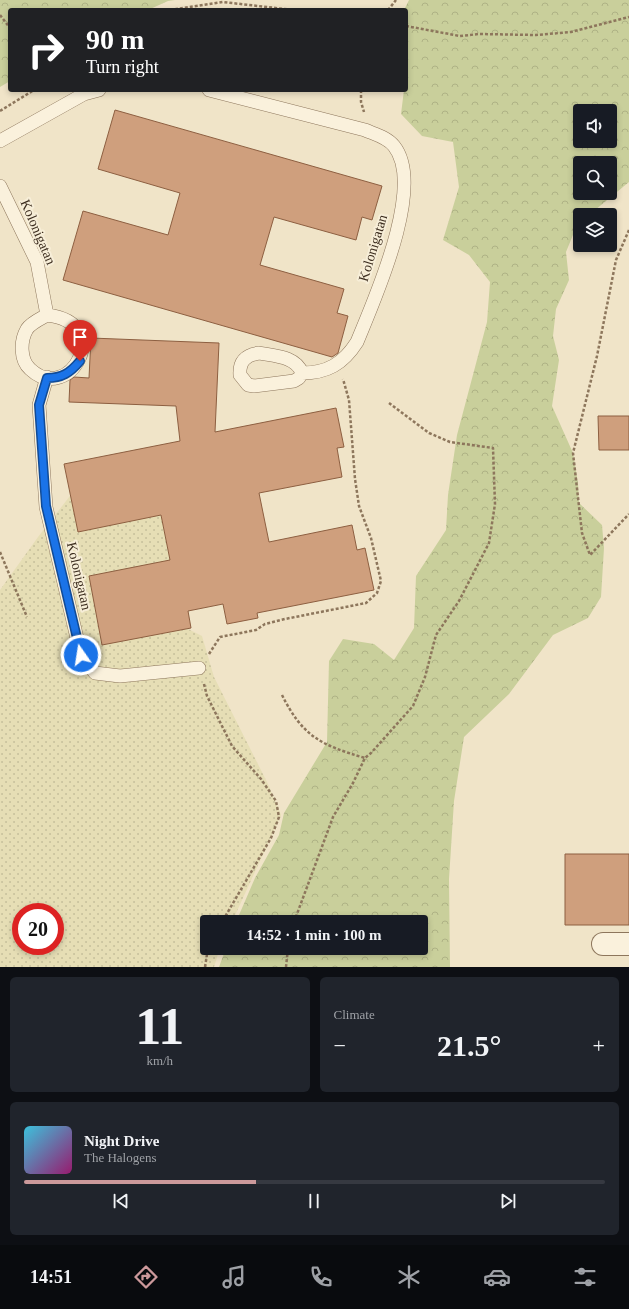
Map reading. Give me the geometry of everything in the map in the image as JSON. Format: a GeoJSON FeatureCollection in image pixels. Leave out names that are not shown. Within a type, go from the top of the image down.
{"type":"FeatureCollection","features":[{"type":"Feature","properties":{"kind":"street"},"geometry":{"type":"LineString","coordinates":[[604,944],[629,944]]}},
{"type":"Feature","properties":{"kind":"lane"},"geometry":{"type":"LineString","coordinates":[[0,141],[84,94],[92,92]]}},
{"type":"Feature","properties":{"kind":"lane","name":"Kolonigatan"},"geometry":{"type":"LineString","coordinates":[[217,92],[364,130],[387,139],[397,150],[400,158],[403,178],[401,213],[396,237],[356,342],[349,354],[335,366],[316,373],[302,373]]}},
{"type":"Feature","properties":{"kind":"lane","name":"Kolonigatan"},"geometry":{"type":"LineString","coordinates":[[0,186],[37,262],[47,315]]}},
{"type":"Feature","properties":{"kind":"lane"},"geometry":{"type":"LineString","coordinates":[[47,315],[60,317],[72,323],[80,336],[83,347],[80,361],[71,371],[58,378],[47,378],[35,375],[27,367],[21,348],[27,329],[36,321],[47,315]]}},
{"type":"Feature","properties":{"kind":"lane","name":"Kolonigatan"},"geometry":{"type":"LineString","coordinates":[[47,378],[39,405],[46,506],[81,655],[95,673],[120,676],[199,668]]}},
{"type":"Feature","properties":{"kind":"path"},"geometry":{"type":"LineString","coordinates":[[390,8],[396,0]]}},
{"type":"Feature","properties":{"kind":"path"},"geometry":{"type":"LineString","coordinates":[[183,8],[223,2],[276,8]]}},
{"type":"Feature","properties":{"kind":"path"},"geometry":{"type":"LineString","coordinates":[[0,15],[8,25]]}},
{"type":"Feature","properties":{"kind":"path"},"geometry":{"type":"LineString","coordinates":[[408,26],[460,36],[479,34],[536,35],[571,32],[629,17]]}},
{"type":"Feature","properties":{"kind":"path"},"geometry":{"type":"LineString","coordinates":[[0,111],[31,92]]}},
{"type":"Feature","properties":{"kind":"path"},"geometry":{"type":"LineString","coordinates":[[629,230],[616,260],[597,356],[573,453],[582,533],[590,555],[629,514]]}},
{"type":"Feature","properties":{"kind":"path"},"geometry":{"type":"LineString","coordinates":[[226,915],[271,838],[279,817],[276,801],[261,779],[232,746],[207,696],[199,668],[220,637],[256,630],[265,624],[285,619],[366,603],[377,593],[381,581],[378,564],[359,506],[355,479],[350,400],[344,381],[335,366]]}},
{"type":"Feature","properties":{"kind":"path"},"geometry":{"type":"LineString","coordinates":[[297,915],[332,817],[353,783],[365,758],[372,753],[413,706],[425,677],[436,635],[459,601],[489,543],[495,504],[493,448],[450,442],[429,433],[389,403]]}},
{"type":"Feature","properties":{"kind":"path"},"geometry":{"type":"LineString","coordinates":[[0,552],[27,617]]}},
{"type":"Feature","properties":{"kind":"path"},"geometry":{"type":"LineString","coordinates":[[282,695],[292,715],[319,742],[365,758]]}},
{"type":"Feature","properties":{"kind":"path"},"geometry":{"type":"LineString","coordinates":[[205,967],[207,955]]}},
{"type":"Feature","properties":{"kind":"path"},"geometry":{"type":"LineString","coordinates":[[286,967],[287,955]]}},
{"type":"Feature","properties":{"kind":"shaded area"},"geometry":{"type":"Polygon","coordinates":[[[73,492],[153,492],[185,543],[166,618],[202,636],[214,677],[268,784],[281,815],[235,915],[200,915],[200,955],[218,955],[214,967],[0,967],[0,590],[73,492]]]}},
{"type":"Feature","properties":{"kind":"green space"},"geometry":{"type":"Polygon","coordinates":[[[0,0],[175,0],[168,1],[152,8],[8,8],[8,82],[0,87],[0,0]]]}},
{"type":"Feature","properties":{"kind":"green space"},"geometry":{"type":"Polygon","coordinates":[[[409,0],[629,0],[629,182],[617,192],[617,156],[573,156],[573,200],[607,200],[597,208],[573,208],[573,235],[566,252],[569,280],[556,309],[553,336],[559,360],[552,406],[573,453],[578,483],[579,503],[602,525],[604,548],[601,597],[588,618],[553,635],[509,694],[464,737],[454,801],[449,879],[450,967],[219,967],[223,955],[428,955],[428,915],[239,915],[255,878],[279,835],[284,813],[327,742],[329,661],[343,639],[374,644],[394,660],[414,628],[416,576],[446,530],[448,495],[457,435],[487,322],[490,282],[469,255],[443,240],[459,187],[453,142],[422,136],[401,114],[404,92],[408,92],[408,8],[405,8],[409,0]]]}},
{"type":"Feature","properties":{"kind":"building"},"geometry":{"type":"Polygon","coordinates":[[[115,110],[382,186],[372,220],[362,217],[356,240],[274,217],[260,265],[344,289],[337,313],[348,316],[338,353],[332,357],[63,280],[83,211],[168,235],[180,193],[98,169],[115,110]]]}},
{"type":"Feature","properties":{"kind":"building"},"geometry":{"type":"Polygon","coordinates":[[[91,338],[219,343],[215,432],[336,408],[344,447],[337,448],[342,477],[259,493],[269,542],[352,525],[357,550],[365,548],[374,590],[257,613],[258,618],[227,624],[223,604],[188,611],[191,628],[102,645],[89,576],[170,560],[161,515],[78,532],[64,464],[180,441],[176,406],[69,402],[70,380],[74,377],[89,378],[91,338]]]}},
{"type":"Feature","properties":{"kind":"building"},"geometry":{"type":"Polygon","coordinates":[[[598,416],[629,416],[629,450],[599,450],[598,416]]]}},
{"type":"Feature","properties":{"kind":"building"},"geometry":{"type":"Polygon","coordinates":[[[565,854],[629,854],[629,925],[565,925],[565,854]]]}},
{"type":"Feature","properties":{"kind":"route"},"geometry":{"type":"LineString","coordinates":[[80,361],[71,371],[58,378],[47,378],[39,405],[46,506],[81,655]]}}]}
